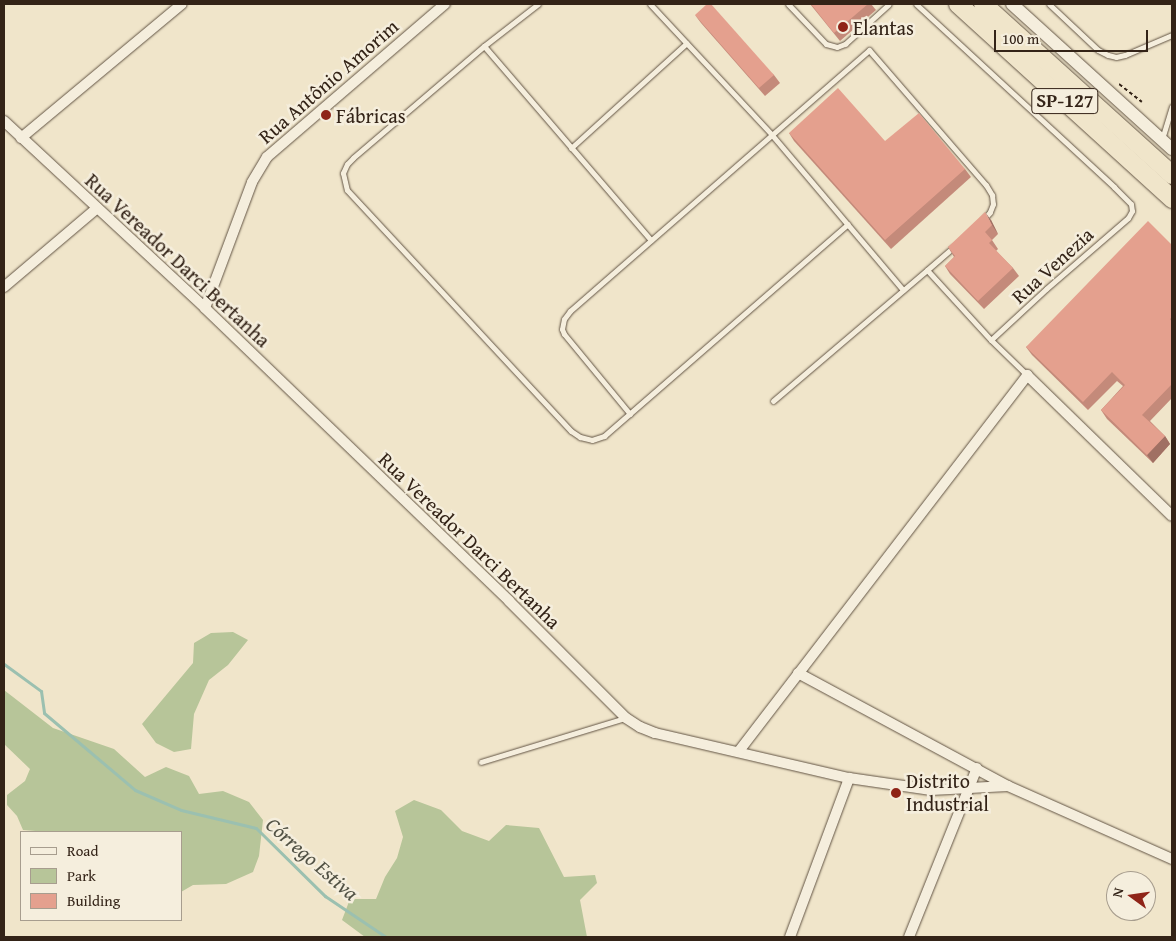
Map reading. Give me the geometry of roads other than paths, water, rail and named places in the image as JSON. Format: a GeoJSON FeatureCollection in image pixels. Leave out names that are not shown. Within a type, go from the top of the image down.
{"type":"FeatureCollection","features":[{"type":"Feature","properties":{"kind":"highway","name":"SP-127"},"geometry":{"type":"LineString","coordinates":[[958,4],[1172,199]]}},
{"type":"Feature","properties":{"kind":"highway","name":"SP-127"},"geometry":{"type":"LineString","coordinates":[[983,4],[1172,175]]}},
{"type":"Feature","properties":{"kind":"street"},"geometry":{"type":"LineString","coordinates":[[21,138],[182,4]]}},
{"type":"Feature","properties":{"kind":"street","name":"Rua Antônio Amorim"},"geometry":{"type":"LineString","coordinates":[[206,308],[252,182],[266,157],[445,4]]}},
{"type":"Feature","properties":{"kind":"street"},"geometry":{"type":"LineString","coordinates":[[1012,4],[1172,149]]}},
{"type":"Feature","properties":{"kind":"street","name":"Rua Vereador Darci Bertanha"},"geometry":{"type":"LineString","coordinates":[[4,121],[206,308],[509,601],[626,718],[640,727],[655,733],[849,778],[931,790],[968,790],[1008,786]]}},
{"type":"Feature","properties":{"kind":"street"},"geometry":{"type":"LineString","coordinates":[[4,287],[97,208]]}},
{"type":"Feature","properties":{"kind":"street"},"geometry":{"type":"LineString","coordinates":[[739,751],[1026,375],[1172,516]]}},
{"type":"Feature","properties":{"kind":"street","name":"Rua Vereador Darci Bertanha"},"geometry":{"type":"LineString","coordinates":[[798,673],[1008,786],[1172,859]]}},
{"type":"Feature","properties":{"kind":"street"},"geometry":{"type":"LineString","coordinates":[[909,937],[977,768]]}},
{"type":"Feature","properties":{"kind":"street"},"geometry":{"type":"LineString","coordinates":[[790,937],[849,778]]}},
{"type":"Feature","properties":{"kind":"lane"},"geometry":{"type":"LineString","coordinates":[[538,4],[484,46],[347,164],[343,173],[347,190],[571,431],[580,437],[592,440],[604,436],[848,224]]}},
{"type":"Feature","properties":{"kind":"lane"},"geometry":{"type":"LineString","coordinates":[[650,4],[772,135],[903,290]]}},
{"type":"Feature","properties":{"kind":"lane"},"geometry":{"type":"LineString","coordinates":[[788,4],[826,44],[837,46],[845,44],[889,4]]}},
{"type":"Feature","properties":{"kind":"lane","name":"Rua Venezia"},"geometry":{"type":"LineString","coordinates":[[916,4],[1131,204],[1132,210],[1128,218],[1046,288],[991,340]]}},
{"type":"Feature","properties":{"kind":"lane"},"geometry":{"type":"LineString","coordinates":[[1049,4],[1098,50],[1108,55],[1116,57],[1172,35]]}},
{"type":"Feature","properties":{"kind":"lane"},"geometry":{"type":"LineString","coordinates":[[571,148],[686,43]]}},
{"type":"Feature","properties":{"kind":"lane"},"geometry":{"type":"LineString","coordinates":[[484,46],[651,240]]}},
{"type":"Feature","properties":{"kind":"lane"},"geometry":{"type":"LineString","coordinates":[[630,414],[564,334],[562,323],[570,311],[869,50],[986,185],[992,195],[993,204],[990,212],[980,223]]}},
{"type":"Feature","properties":{"kind":"lane"},"geometry":{"type":"LineString","coordinates":[[1162,139],[1172,107]]}},
{"type":"Feature","properties":{"kind":"lane"},"geometry":{"type":"LineString","coordinates":[[774,401],[960,240]]}},
{"type":"Feature","properties":{"kind":"lane"},"geometry":{"type":"LineString","coordinates":[[927,270],[1026,375]]}},
{"type":"Feature","properties":{"kind":"lane"},"geometry":{"type":"LineString","coordinates":[[482,762],[626,718]]}},
{"type":"Feature","properties":{"kind":"waterway","name":"Córrego Estiva"},"geometry":{"type":"LineString","coordinates":[[4,664],[41,691],[44,713],[135,790],[181,810],[256,828],[325,896],[386,937]]}},
{"type":"Feature","properties":{"kind":"place","name":"Elantas"},"geometry":{"type":"Point","coordinates":[843,27]}},
{"type":"Feature","properties":{"kind":"place","name":"Fábricas"},"geometry":{"type":"Point","coordinates":[326,115]}},
{"type":"Feature","properties":{"kind":"place","name":"Distrito Industrial"},"geometry":{"type":"Point","coordinates":[896,793]}}]}
